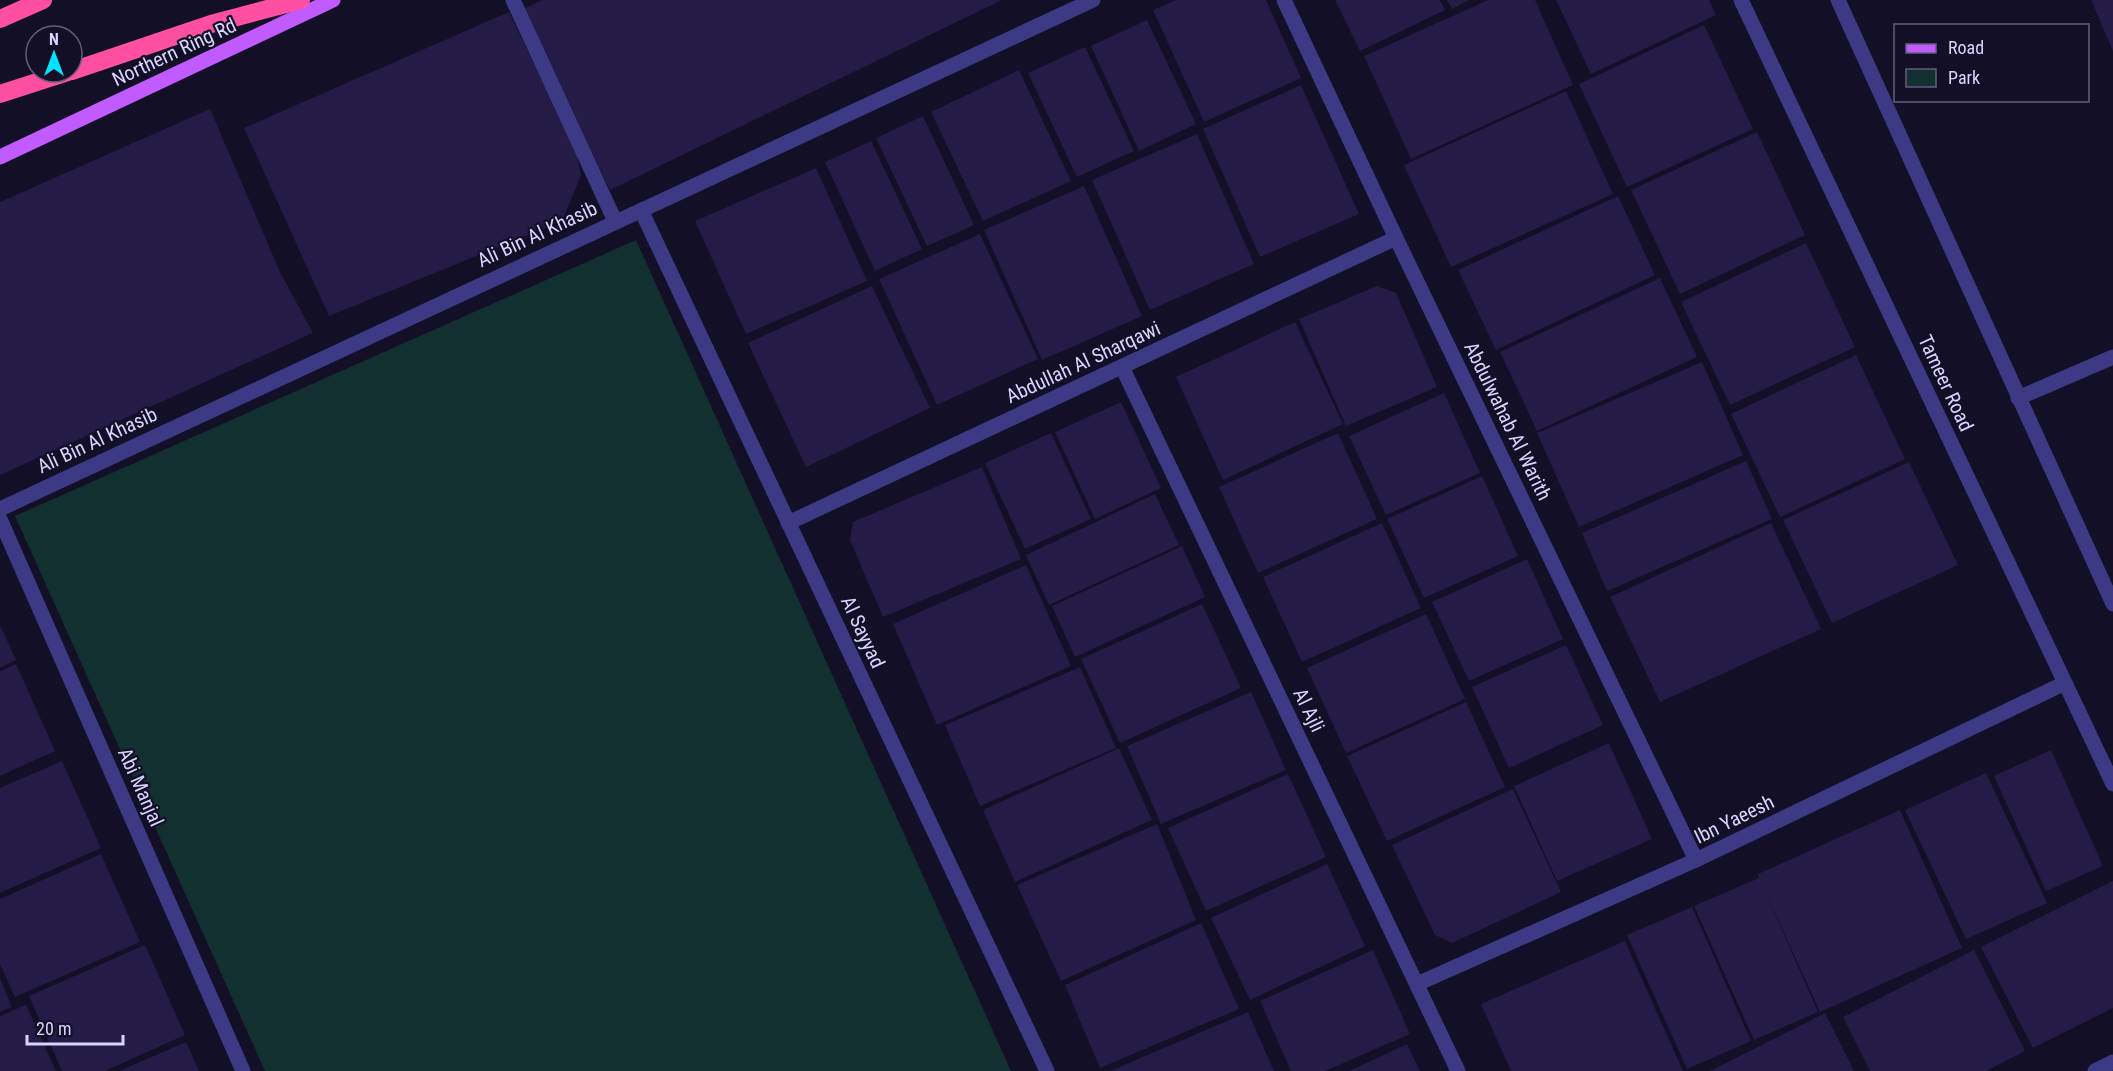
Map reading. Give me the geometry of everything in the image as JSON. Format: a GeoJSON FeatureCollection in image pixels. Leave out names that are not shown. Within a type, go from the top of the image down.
{"type":"FeatureCollection","features":[{"type":"Feature","properties":{"kind":"highway"},"geometry":{"type":"LineString","coordinates":[[0,20],[43,0]]}},
{"type":"Feature","properties":{"kind":"highway"},"geometry":{"type":"LineString","coordinates":[[84,66],[211,24],[301,0]]}},
{"type":"Feature","properties":{"kind":"highway"},"geometry":{"type":"LineString","coordinates":[[0,94],[31,84]]}},
{"type":"Feature","properties":{"kind":"main road","name":"Northern Ring Rd"},"geometry":{"type":"LineString","coordinates":[[0,157],[333,0]]}},
{"type":"Feature","properties":{"kind":"street"},"geometry":{"type":"LineString","coordinates":[[513,0],[615,221]]}},
{"type":"Feature","properties":{"kind":"street","name":"Ali Bin Al Khasib"},"geometry":{"type":"LineString","coordinates":[[0,509],[1093,0]]}},
{"type":"Feature","properties":{"kind":"street","name":"Abdulwahab Al Warith"},"geometry":{"type":"LineString","coordinates":[[1284,0],[1396,238],[1696,860]]}},
{"type":"Feature","properties":{"kind":"street","name":"Tameer Road"},"geometry":{"type":"LineString","coordinates":[[1742,0],[2113,784]]}},
{"type":"Feature","properties":{"kind":"street"},"geometry":{"type":"LineString","coordinates":[[1838,0],[2113,604]]}},
{"type":"Feature","properties":{"kind":"street","name":"Al Sayyad"},"geometry":{"type":"LineString","coordinates":[[641,210],[1047,1071]]}},
{"type":"Feature","properties":{"kind":"street","name":"Abdullah Al Sharqawi"},"geometry":{"type":"LineString","coordinates":[[788,523],[1396,238]]}},
{"type":"Feature","properties":{"kind":"street"},"geometry":{"type":"LineString","coordinates":[[2018,398],[2113,357]]}},
{"type":"Feature","properties":{"kind":"street","name":"Al Ajli"},"geometry":{"type":"LineString","coordinates":[[1122,367],[1458,1071]]}},
{"type":"Feature","properties":{"kind":"street","name":"Abi Manjal"},"geometry":{"type":"LineString","coordinates":[[0,519],[243,1071]]}},
{"type":"Feature","properties":{"kind":"street","name":"Ibn Yaeesh"},"geometry":{"type":"LineString","coordinates":[[1417,984],[1696,860],[2065,683]]}},
{"type":"Feature","properties":{"kind":"street"},"geometry":{"type":"LineString","coordinates":[[2095,1071],[2113,1062]]}},
{"type":"Feature","properties":{"kind":"green space"},"geometry":{"type":"Polygon","coordinates":[[[636,240],[1011,1071],[265,1071],[15,516],[636,240]]]}},
{"type":"Feature","properties":{"kind":"building"},"geometry":{"type":"Polygon","coordinates":[[[542,0],[1002,0],[610,190],[521,10],[542,0]]]}},
{"type":"Feature","properties":{"kind":"building"},"geometry":{"type":"Polygon","coordinates":[[[1176,0],[1266,0],[1301,78],[1204,122],[1153,10],[1176,0]]]}},
{"type":"Feature","properties":{"kind":"building"},"geometry":{"type":"Polygon","coordinates":[[[1335,0],[1440,0],[1445,10],[1360,51],[1335,0]]]}},
{"type":"Feature","properties":{"kind":"building"},"geometry":{"type":"Polygon","coordinates":[[[1447,0],[1469,0],[1452,9],[1447,0]]]}},
{"type":"Feature","properties":{"kind":"building"},"geometry":{"type":"Polygon","coordinates":[[[1488,0],[1535,0],[1573,85],[1411,159],[1364,56],[1488,0]]]}},
{"type":"Feature","properties":{"kind":"building"},"geometry":{"type":"Polygon","coordinates":[[[1556,0],[1709,0],[1716,15],[1591,74],[1556,0]]]}},
{"type":"Feature","properties":{"kind":"building"},"geometry":{"type":"Polygon","coordinates":[[[2091,0],[2113,0],[2113,51],[2091,0]]]}},
{"type":"Feature","properties":{"kind":"building"},"geometry":{"type":"Polygon","coordinates":[[[509,12],[576,150],[581,176],[562,221],[329,316],[244,128],[509,12]]]}},
{"type":"Feature","properties":{"kind":"building"},"geometry":{"type":"Polygon","coordinates":[[[1147,20],[1196,124],[1139,151],[1091,46],[1147,20]]]}},
{"type":"Feature","properties":{"kind":"building"},"geometry":{"type":"Polygon","coordinates":[[[1704,25],[1753,129],[1627,187],[1579,84],[1704,25]]]}},
{"type":"Feature","properties":{"kind":"building"},"geometry":{"type":"Polygon","coordinates":[[[1085,47],[1134,151],[1077,177],[1028,73],[1085,47]]]}},
{"type":"Feature","properties":{"kind":"building"},"geometry":{"type":"Polygon","coordinates":[[[1019,70],[1071,181],[983,221],[931,112],[1019,70]]]}},
{"type":"Feature","properties":{"kind":"building"},"geometry":{"type":"Polygon","coordinates":[[[1301,85],[1359,214],[1260,257],[1203,129],[1301,85]]]}},
{"type":"Feature","properties":{"kind":"building"},"geometry":{"type":"Polygon","coordinates":[[[1566,91],[1613,194],[1451,267],[1404,165],[1566,91]]]}},
{"type":"Feature","properties":{"kind":"building"},"geometry":{"type":"Polygon","coordinates":[[[210,109],[280,272],[313,333],[0,475],[0,202],[210,109]]]}},
{"type":"Feature","properties":{"kind":"building"},"geometry":{"type":"Polygon","coordinates":[[[923,116],[974,225],[927,246],[876,138],[923,116]]]}},
{"type":"Feature","properties":{"kind":"building"},"geometry":{"type":"Polygon","coordinates":[[[1757,132],[1805,235],[1680,294],[1631,190],[1757,132]]]}},
{"type":"Feature","properties":{"kind":"building"},"geometry":{"type":"Polygon","coordinates":[[[1197,134],[1254,264],[1150,310],[1092,180],[1197,134]]]}},
{"type":"Feature","properties":{"kind":"building"},"geometry":{"type":"Polygon","coordinates":[[[871,141],[922,249],[875,271],[825,162],[871,141]]]}},
{"type":"Feature","properties":{"kind":"building"},"geometry":{"type":"Polygon","coordinates":[[[816,168],[867,281],[746,334],[695,221],[816,168]]]}},
{"type":"Feature","properties":{"kind":"building"},"geometry":{"type":"Polygon","coordinates":[[[1084,186],[1142,316],[1042,360],[984,230],[1084,186]]]}},
{"type":"Feature","properties":{"kind":"building"},"geometry":{"type":"Polygon","coordinates":[[[1618,196],[1655,275],[1496,350],[1458,270],[1618,196]]]}},
{"type":"Feature","properties":{"kind":"building"},"geometry":{"type":"Polygon","coordinates":[[[980,234],[1038,359],[937,405],[879,279],[980,234]]]}},
{"type":"Feature","properties":{"kind":"building"},"geometry":{"type":"Polygon","coordinates":[[[1806,243],[1855,347],[1730,405],[1681,302],[1806,243]]]}},
{"type":"Feature","properties":{"kind":"building"},"geometry":{"type":"Polygon","coordinates":[[[1660,278],[1697,357],[1537,431],[1500,352],[1660,278]]]}},
{"type":"Feature","properties":{"kind":"building"},"geometry":{"type":"Polygon","coordinates":[[[872,286],[930,408],[806,467],[748,343],[872,286]]]}},
{"type":"Feature","properties":{"kind":"building"},"geometry":{"type":"Polygon","coordinates":[[[1377,286],[1396,293],[1437,387],[1346,426],[1299,319],[1377,286]]]}},
{"type":"Feature","properties":{"kind":"building"},"geometry":{"type":"Polygon","coordinates":[[[1295,322],[1343,424],[1223,480],[1176,377],[1295,322]]]}},
{"type":"Feature","properties":{"kind":"building"},"geometry":{"type":"Polygon","coordinates":[[[1856,355],[1905,459],[1780,517],[1731,414],[1856,355]]]}},
{"type":"Feature","properties":{"kind":"building"},"geometry":{"type":"Polygon","coordinates":[[[1702,362],[1743,455],[1579,527],[1537,433],[1702,362]]]}},
{"type":"Feature","properties":{"kind":"building"},"geometry":{"type":"Polygon","coordinates":[[[1444,393],[1480,473],[1386,515],[1349,436],[1444,393]]]}},
{"type":"Feature","properties":{"kind":"building"},"geometry":{"type":"Polygon","coordinates":[[[1121,402],[1161,488],[1095,519],[1055,432],[1121,402]]]}},
{"type":"Feature","properties":{"kind":"building"},"geometry":{"type":"Polygon","coordinates":[[[1051,433],[1091,519],[1025,549],[985,463],[1051,433]]]}},
{"type":"Feature","properties":{"kind":"building"},"geometry":{"type":"Polygon","coordinates":[[[1338,433],[1377,519],[1258,573],[1219,487],[1338,433]]]}},
{"type":"Feature","properties":{"kind":"building"},"geometry":{"type":"Polygon","coordinates":[[[1746,461],[1772,519],[1607,591],[1582,533],[1746,461]]]}},
{"type":"Feature","properties":{"kind":"building"},"geometry":{"type":"Polygon","coordinates":[[[1909,462],[1958,565],[1832,623],[1783,520],[1909,462]]]}},
{"type":"Feature","properties":{"kind":"building"},"geometry":{"type":"Polygon","coordinates":[[[982,467],[1021,559],[883,617],[850,540],[853,522],[982,467]]]}},
{"type":"Feature","properties":{"kind":"building"},"geometry":{"type":"Polygon","coordinates":[[[1482,476],[1518,556],[1424,598],[1387,519],[1482,476]]]}},
{"type":"Feature","properties":{"kind":"building"},"geometry":{"type":"Polygon","coordinates":[[[1155,494],[1179,545],[1049,605],[1026,555],[1155,494]]]}},
{"type":"Feature","properties":{"kind":"building"},"geometry":{"type":"Polygon","coordinates":[[[1382,523],[1421,608],[1302,662],[1263,577],[1382,523]]]}},
{"type":"Feature","properties":{"kind":"building"},"geometry":{"type":"Polygon","coordinates":[[[1771,523],[1821,629],[1660,702],[1610,597],[1771,523]]]}},
{"type":"Feature","properties":{"kind":"building"},"geometry":{"type":"Polygon","coordinates":[[[1182,546],[1205,597],[1075,657],[1052,606],[1182,546]]]}},
{"type":"Feature","properties":{"kind":"building"},"geometry":{"type":"Polygon","coordinates":[[[1527,559],[1563,639],[1469,681],[1432,602],[1527,559]]]}},
{"type":"Feature","properties":{"kind":"building"},"geometry":{"type":"Polygon","coordinates":[[[1026,565],[1071,666],[937,725],[893,624],[1026,565]]]}},
{"type":"Feature","properties":{"kind":"building"},"geometry":{"type":"Polygon","coordinates":[[[1202,604],[1241,688],[1120,743],[1081,659],[1202,604]]]}},
{"type":"Feature","properties":{"kind":"building"},"geometry":{"type":"Polygon","coordinates":[[[1426,614],[1465,699],[1346,753],[1307,668],[1426,614]]]}},
{"type":"Feature","properties":{"kind":"building"},"geometry":{"type":"Polygon","coordinates":[[[0,625],[16,660],[0,668],[0,625]]]}},
{"type":"Feature","properties":{"kind":"building"},"geometry":{"type":"Polygon","coordinates":[[[1566,645],[1603,725],[1509,768],[1472,687],[1566,645]]]}},
{"type":"Feature","properties":{"kind":"building"},"geometry":{"type":"Polygon","coordinates":[[[16,664],[55,751],[0,776],[0,671],[16,664]]]}},
{"type":"Feature","properties":{"kind":"building"},"geometry":{"type":"Polygon","coordinates":[[[1080,667],[1116,748],[980,806],[945,725],[1080,667]]]}},
{"type":"Feature","properties":{"kind":"building"},"geometry":{"type":"Polygon","coordinates":[[[1251,692],[1286,770],[1161,824],[1127,746],[1251,692]]]}},
{"type":"Feature","properties":{"kind":"building"},"geometry":{"type":"Polygon","coordinates":[[[1466,702],[1505,787],[1387,841],[1347,756],[1466,702]]]}},
{"type":"Feature","properties":{"kind":"building"},"geometry":{"type":"Polygon","coordinates":[[[1609,743],[1652,839],[1557,881],[1514,786],[1609,743]]]}},
{"type":"Feature","properties":{"kind":"building"},"geometry":{"type":"Polygon","coordinates":[[[1119,748],[1152,820],[1015,882],[983,810],[1119,748]]]}},
{"type":"Feature","properties":{"kind":"building"},"geometry":{"type":"Polygon","coordinates":[[[2051,750],[2103,866],[2046,891],[1994,776],[2051,750]]]}},
{"type":"Feature","properties":{"kind":"building"},"geometry":{"type":"Polygon","coordinates":[[[62,761],[101,848],[0,893],[0,788],[62,761]]]}},
{"type":"Feature","properties":{"kind":"building"},"geometry":{"type":"Polygon","coordinates":[[[1986,773],[2047,903],[1966,939],[1905,810],[1986,773]]]}},
{"type":"Feature","properties":{"kind":"building"},"geometry":{"type":"Polygon","coordinates":[[[1288,774],[1326,857],[1206,911],[1168,828],[1288,774]]]}},
{"type":"Feature","properties":{"kind":"building"},"geometry":{"type":"Polygon","coordinates":[[[1513,789],[1561,892],[1452,943],[1435,935],[1392,845],[1513,789]]]}},
{"type":"Feature","properties":{"kind":"building"},"geometry":{"type":"Polygon","coordinates":[[[1900,810],[1962,948],[1820,1012],[1761,882],[1818,1012],[1754,1040],[1694,906],[1759,878],[1758,874],[1900,810]]]}},
{"type":"Feature","properties":{"kind":"building"},"geometry":{"type":"Polygon","coordinates":[[[1157,824],[1196,920],[1061,981],[1017,885],[1157,824]]]}},
{"type":"Feature","properties":{"kind":"building"},"geometry":{"type":"Polygon","coordinates":[[[101,854],[140,942],[15,997],[0,964],[0,899],[101,854]]]}},
{"type":"Feature","properties":{"kind":"building"},"geometry":{"type":"Polygon","coordinates":[[[1327,864],[1365,946],[1250,1000],[1211,918],[1327,864]]]}},
{"type":"Feature","properties":{"kind":"building"},"geometry":{"type":"Polygon","coordinates":[[[2113,881],[2113,1008],[2033,1048],[1981,947],[2113,881]]]}},
{"type":"Feature","properties":{"kind":"building"},"geometry":{"type":"Polygon","coordinates":[[[1692,907],[1751,1041],[1687,1069],[1627,935],[1692,907]]]}},
{"type":"Feature","properties":{"kind":"building"},"geometry":{"type":"Polygon","coordinates":[[[1201,923],[1239,1009],[1100,1068],[1065,985],[1201,923]]]}},
{"type":"Feature","properties":{"kind":"building"},"geometry":{"type":"Polygon","coordinates":[[[1625,941],[1683,1071],[1511,1071],[1481,1004],[1625,941]]]}},
{"type":"Feature","properties":{"kind":"building"},"geometry":{"type":"Polygon","coordinates":[[[145,945],[185,1035],[105,1071],[62,1071],[29,996],[145,945]]]}},
{"type":"Feature","properties":{"kind":"building"},"geometry":{"type":"Polygon","coordinates":[[[1373,950],[1410,1034],[1325,1071],[1291,1071],[1260,1001],[1373,950]]]}},
{"type":"Feature","properties":{"kind":"building"},"geometry":{"type":"Polygon","coordinates":[[[1974,950],[2025,1051],[1986,1071],[1870,1071],[1843,1017],[1974,950]]]}},
{"type":"Feature","properties":{"kind":"building"},"geometry":{"type":"Polygon","coordinates":[[[0,978],[12,1007],[0,1012],[0,978]]]}},
{"type":"Feature","properties":{"kind":"building"},"geometry":{"type":"Polygon","coordinates":[[[26,1005],[56,1071],[0,1071],[0,1016],[26,1005]]]}},
{"type":"Feature","properties":{"kind":"building"},"geometry":{"type":"Polygon","coordinates":[[[1248,1012],[1274,1071],[1110,1071],[1248,1012]]]}},
{"type":"Feature","properties":{"kind":"building"},"geometry":{"type":"Polygon","coordinates":[[[1825,1013],[1854,1071],[1710,1071],[1825,1013]]]}},
{"type":"Feature","properties":{"kind":"building"},"geometry":{"type":"Polygon","coordinates":[[[186,1042],[199,1071],[119,1071],[186,1042]]]}},
{"type":"Feature","properties":{"kind":"building"},"geometry":{"type":"Polygon","coordinates":[[[1407,1044],[1420,1071],[1349,1071],[1407,1044]]]}}]}
